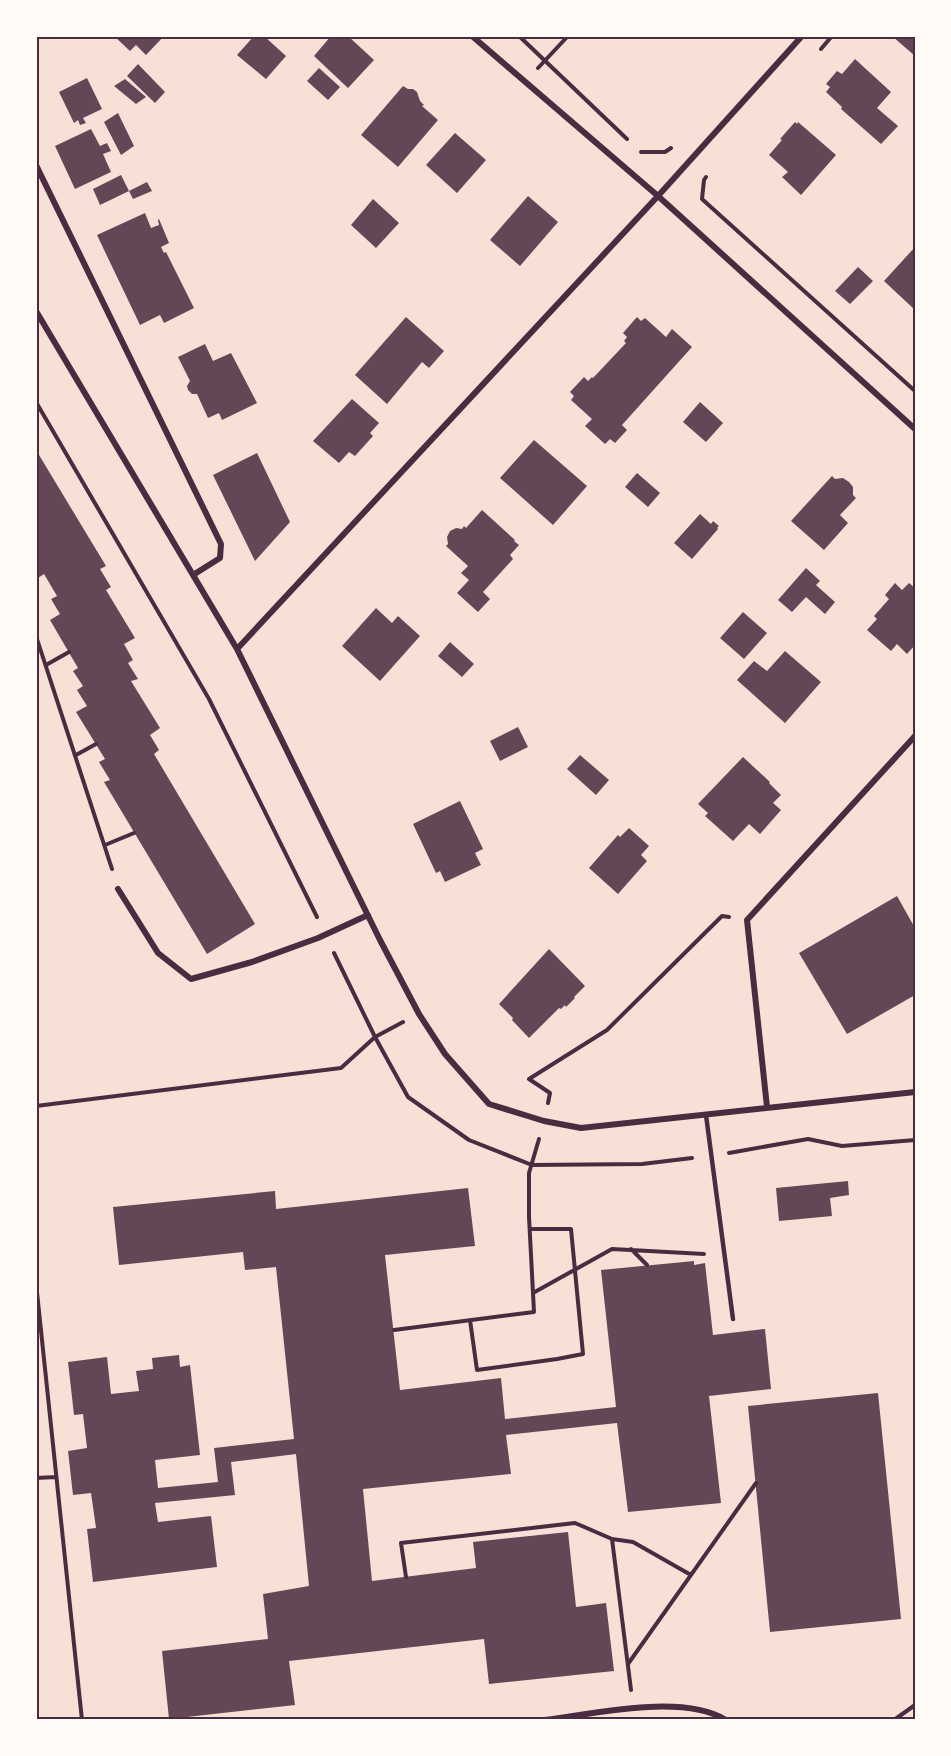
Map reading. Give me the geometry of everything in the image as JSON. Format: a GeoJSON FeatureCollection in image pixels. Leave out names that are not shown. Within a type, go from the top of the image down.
{"type":"FeatureCollection","features":[{"type":"Feature","properties":{"kind":"street"},"geometry":{"type":"LineString","coordinates":[[472,36],[658,196],[915,429]]}},
{"type":"Feature","properties":{"kind":"street"},"geometry":{"type":"LineString","coordinates":[[237,649],[658,196],[802,36]]}},
{"type":"Feature","properties":{"kind":"street"},"geometry":{"type":"LineString","coordinates":[[36,165],[221,544],[220,558],[193,575]]}},
{"type":"Feature","properties":{"kind":"street"},"geometry":{"type":"LineString","coordinates":[[36,311],[237,649],[419,1014],[445,1054],[489,1104],[544,1121],[581,1128],[915,1092]]}},
{"type":"Feature","properties":{"kind":"street"},"geometry":{"type":"LineString","coordinates":[[767,1107],[747,920],[915,736]]}},
{"type":"Feature","properties":{"kind":"street"},"geometry":{"type":"LineString","coordinates":[[118,889],[158,953],[191,979],[252,963],[325,935],[368,915]]}},
{"type":"Feature","properties":{"kind":"street"},"geometry":{"type":"LineString","coordinates":[[544,1720],[633,1708],[690,1707],[726,1720]]}},
{"type":"Feature","properties":{"kind":"lane"},"geometry":{"type":"LineString","coordinates":[[706,1115],[733,1319]]}},
{"type":"Feature","properties":{"kind":"path"},"geometry":{"type":"LineString","coordinates":[[519,36],[642,153],[665,152],[673,147]]}},
{"type":"Feature","properties":{"kind":"path"},"geometry":{"type":"LineString","coordinates":[[550,56],[568,36]]}},
{"type":"Feature","properties":{"kind":"path"},"geometry":{"type":"LineString","coordinates":[[817,53],[832,36]]}},
{"type":"Feature","properties":{"kind":"path"},"geometry":{"type":"LineString","coordinates":[[711,171],[704,180],[702,199],[915,391]]}},
{"type":"Feature","properties":{"kind":"path"},"geometry":{"type":"LineString","coordinates":[[36,402],[209,699],[343,972]]}},
{"type":"Feature","properties":{"kind":"path"},"geometry":{"type":"LineString","coordinates":[[36,636],[110,863]]}},
{"type":"Feature","properties":{"kind":"path"},"geometry":{"type":"LineString","coordinates":[[46,666],[69,652]]}},
{"type":"Feature","properties":{"kind":"path"},"geometry":{"type":"LineString","coordinates":[[76,755],[96,744]]}},
{"type":"Feature","properties":{"kind":"path"},"geometry":{"type":"LineString","coordinates":[[105,845],[135,833]]}},
{"type":"Feature","properties":{"kind":"path"},"geometry":{"type":"LineString","coordinates":[[394,1330],[534,1312],[529,1173],[550,1093],[530,1079],[607,1030],[722,916],[747,920]]}},
{"type":"Feature","properties":{"kind":"path"},"geometry":{"type":"LineString","coordinates":[[36,1106],[341,1068],[375,1037],[419,1014]]}},
{"type":"Feature","properties":{"kind":"path"},"geometry":{"type":"LineString","coordinates":[[711,1155],[808,1139],[842,1146],[915,1140]]}},
{"type":"Feature","properties":{"kind":"path"},"geometry":{"type":"LineString","coordinates":[[470,1320],[477,1370],[583,1354],[571,1229],[530,1229]]}},
{"type":"Feature","properties":{"kind":"path"},"geometry":{"type":"LineString","coordinates":[[533,1293],[612,1249],[724,1256]]}},
{"type":"Feature","properties":{"kind":"path"},"geometry":{"type":"LineString","coordinates":[[630,1249],[647,1265]]}},
{"type":"Feature","properties":{"kind":"path"},"geometry":{"type":"LineString","coordinates":[[36,1283],[82,1720]]}},
{"type":"Feature","properties":{"kind":"path"},"geometry":{"type":"LineString","coordinates":[[36,1478],[56,1477]]}},
{"type":"Feature","properties":{"kind":"path"},"geometry":{"type":"LineString","coordinates":[[628,1665],[756,1483]]}},
{"type":"Feature","properties":{"kind":"path"},"geometry":{"type":"LineString","coordinates":[[406,1577],[401,1542],[575,1523],[612,1539],[633,1542],[691,1575]]}},
{"type":"Feature","properties":{"kind":"path"},"geometry":{"type":"LineString","coordinates":[[612,1539],[633,1708]]}},
{"type":"Feature","properties":{"kind":"path"},"geometry":{"type":"LineString","coordinates":[[894,1720],[915,1706]]}},
{"type":"Feature","properties":{"kind":"building"},"geometry":{"type":"Polygon","coordinates":[[[114,36],[164,36],[146,55],[136,45],[130,51],[114,36]]]}},
{"type":"Feature","properties":{"kind":"building"},"geometry":{"type":"Polygon","coordinates":[[[254,36],[264,36],[286,56],[266,79],[237,55],[254,36]]]}},
{"type":"Feature","properties":{"kind":"building"},"geometry":{"type":"Polygon","coordinates":[[[331,36],[348,36],[374,60],[348,88],[314,56],[331,36]]]}},
{"type":"Feature","properties":{"kind":"building"},"geometry":{"type":"Polygon","coordinates":[[[892,36],[915,36],[915,56],[892,36]]]}},
{"type":"Feature","properties":{"kind":"building"},"geometry":{"type":"Polygon","coordinates":[[[855,59],[891,92],[877,108],[898,126],[881,144],[841,109],[842,107],[826,92],[830,87],[826,84],[837,71],[842,74],[855,59]]]}},
{"type":"Feature","properties":{"kind":"building"},"geometry":{"type":"Polygon","coordinates":[[[138,64],[165,92],[155,103],[127,76],[138,64]]]}},
{"type":"Feature","properties":{"kind":"building"},"geometry":{"type":"Polygon","coordinates":[[[319,68],[340,87],[328,100],[307,81],[319,68]]]}},
{"type":"Feature","properties":{"kind":"building"},"geometry":{"type":"Polygon","coordinates":[[[87,78],[102,109],[83,118],[86,123],[80,125],[78,120],[74,123],[59,92],[87,78]]]}},
{"type":"Feature","properties":{"kind":"building"},"geometry":{"type":"Polygon","coordinates":[[[125,79],[146,97],[136,104],[114,86],[125,79]]]}},
{"type":"Feature","properties":{"kind":"building"},"geometry":{"type":"Polygon","coordinates":[[[403,86],[417,92],[424,105],[422,106],[438,120],[398,167],[361,135],[403,86]]]}},
{"type":"Feature","properties":{"kind":"building"},"geometry":{"type":"Polygon","coordinates":[[[118,113],[134,146],[121,155],[104,122],[118,113]]]}},
{"type":"Feature","properties":{"kind":"building"},"geometry":{"type":"Polygon","coordinates":[[[795,122],[797,124],[798,122],[836,155],[801,195],[782,177],[788,172],[769,155],[795,122]]]}},
{"type":"Feature","properties":{"kind":"building"},"geometry":{"type":"Polygon","coordinates":[[[91,129],[100,146],[107,143],[111,151],[103,154],[111,172],[75,189],[55,146],[91,129]]]}},
{"type":"Feature","properties":{"kind":"building"},"geometry":{"type":"Polygon","coordinates":[[[455,133],[486,160],[457,193],[426,165],[455,133]]]}},
{"type":"Feature","properties":{"kind":"building"},"geometry":{"type":"Polygon","coordinates":[[[121,175],[129,191],[100,205],[93,189],[121,175]]]}},
{"type":"Feature","properties":{"kind":"building"},"geometry":{"type":"Polygon","coordinates":[[[147,182],[152,191],[133,199],[129,191],[147,182]]]}},
{"type":"Feature","properties":{"kind":"building"},"geometry":{"type":"Polygon","coordinates":[[[528,196],[558,222],[520,266],[490,240],[528,196]]]}},
{"type":"Feature","properties":{"kind":"building"},"geometry":{"type":"Polygon","coordinates":[[[373,199],[399,223],[376,248],[351,225],[373,199]]]}},
{"type":"Feature","properties":{"kind":"building"},"geometry":{"type":"Polygon","coordinates":[[[145,213],[151,228],[159,225],[159,219],[169,243],[161,247],[164,253],[166,252],[194,308],[164,323],[160,315],[140,325],[97,235],[145,213]]]}},
{"type":"Feature","properties":{"kind":"building"},"geometry":{"type":"Polygon","coordinates":[[[915,247],[915,310],[884,281],[915,247]]]}},
{"type":"Feature","properties":{"kind":"building"},"geometry":{"type":"Polygon","coordinates":[[[858,267],[873,281],[850,304],[835,291],[858,267]]]}},
{"type":"Feature","properties":{"kind":"building"},"geometry":{"type":"Polygon","coordinates":[[[406,317],[444,351],[429,368],[422,362],[387,404],[355,375],[406,317]]]}},
{"type":"Feature","properties":{"kind":"building"},"geometry":{"type":"Polygon","coordinates":[[[637,317],[641,321],[645,318],[666,337],[672,329],[692,347],[622,425],[627,430],[615,443],[610,439],[605,444],[585,426],[592,419],[571,400],[574,396],[570,392],[584,377],[588,381],[593,378],[626,343],[624,341],[627,337],[623,333],[637,317]]]}},
{"type":"Feature","properties":{"kind":"building"},"geometry":{"type":"Polygon","coordinates":[[[205,344],[213,361],[231,353],[257,403],[222,420],[219,413],[208,418],[197,394],[192,394],[188,390],[187,386],[190,381],[178,357],[205,344]]]}},
{"type":"Feature","properties":{"kind":"building"},"geometry":{"type":"Polygon","coordinates":[[[352,399],[379,423],[370,433],[373,436],[355,456],[349,452],[339,463],[313,441],[352,399]]]}},
{"type":"Feature","properties":{"kind":"building"},"geometry":{"type":"Polygon","coordinates":[[[700,402],[723,423],[706,442],[683,422],[700,402]]]}},
{"type":"Feature","properties":{"kind":"building"},"geometry":{"type":"Polygon","coordinates":[[[534,440],[587,486],[553,525],[500,478],[534,440]]]}},
{"type":"Feature","properties":{"kind":"building"},"geometry":{"type":"Polygon","coordinates":[[[36,450],[106,566],[100,569],[111,587],[106,590],[135,638],[124,644],[133,660],[128,663],[138,679],[131,681],[160,728],[150,735],[159,750],[154,754],[255,924],[207,954],[104,782],[110,780],[99,762],[105,759],[76,712],[87,706],[77,690],[83,686],[73,671],[78,668],[50,620],[60,614],[51,599],[57,596],[44,574],[38,578],[36,574],[36,450]]]}},
{"type":"Feature","properties":{"kind":"building"},"geometry":{"type":"Polygon","coordinates":[[[257,453],[290,522],[255,561],[213,475],[257,453]]]}},
{"type":"Feature","properties":{"kind":"building"},"geometry":{"type":"Polygon","coordinates":[[[637,473],[660,493],[648,507],[625,487],[637,473]]]}},
{"type":"Feature","properties":{"kind":"building"},"geometry":{"type":"Polygon","coordinates":[[[832,476],[835,479],[843,478],[849,482],[856,498],[840,515],[848,523],[824,550],[791,521],[832,476]]]}},
{"type":"Feature","properties":{"kind":"building"},"geometry":{"type":"Polygon","coordinates":[[[482,510],[519,545],[510,555],[513,559],[483,592],[490,599],[478,612],[457,593],[469,580],[461,573],[468,566],[446,546],[450,531],[456,528],[462,529],[464,526],[466,528],[482,510]]]}},
{"type":"Feature","properties":{"kind":"building"},"geometry":{"type":"Polygon","coordinates":[[[700,514],[711,524],[713,521],[719,526],[692,559],[674,543],[700,514]]]}},
{"type":"Feature","properties":{"kind":"building"},"geometry":{"type":"Polygon","coordinates":[[[806,568],[820,581],[816,585],[835,602],[825,614],[806,597],[792,612],[778,600],[806,568]]]}},
{"type":"Feature","properties":{"kind":"building"},"geometry":{"type":"Polygon","coordinates":[[[895,583],[902,590],[909,583],[915,588],[915,645],[907,654],[897,644],[891,651],[867,630],[877,619],[874,616],[889,599],[885,595],[895,583]]]}},
{"type":"Feature","properties":{"kind":"building"},"geometry":{"type":"Polygon","coordinates":[[[376,608],[392,623],[398,616],[420,636],[380,681],[342,646],[376,608]]]}},
{"type":"Feature","properties":{"kind":"building"},"geometry":{"type":"Polygon","coordinates":[[[743,612],[767,633],[744,659],[720,638],[743,612]]]}},
{"type":"Feature","properties":{"kind":"building"},"geometry":{"type":"Polygon","coordinates":[[[450,642],[474,664],[462,677],[438,656],[450,642]]]}},
{"type":"Feature","properties":{"kind":"building"},"geometry":{"type":"Polygon","coordinates":[[[785,651],[821,682],[785,723],[737,680],[754,661],[767,671],[785,651]]]}},
{"type":"Feature","properties":{"kind":"building"},"geometry":{"type":"Polygon","coordinates":[[[518,727],[528,747],[500,761],[490,741],[518,727]]]}},
{"type":"Feature","properties":{"kind":"building"},"geometry":{"type":"Polygon","coordinates":[[[580,755],[609,780],[596,795],[567,769],[580,755]]]}},
{"type":"Feature","properties":{"kind":"building"},"geometry":{"type":"Polygon","coordinates":[[[743,757],[781,795],[773,803],[781,810],[760,834],[749,824],[733,841],[705,816],[708,813],[698,804],[743,757]]]}},
{"type":"Feature","properties":{"kind":"building"},"geometry":{"type":"Polygon","coordinates":[[[460,801],[483,849],[475,853],[481,865],[445,882],[440,871],[436,873],[413,824],[460,801]]]}},
{"type":"Feature","properties":{"kind":"building"},"geometry":{"type":"Polygon","coordinates":[[[629,828],[649,846],[641,855],[647,861],[618,894],[589,868],[618,835],[620,837],[629,828]]]}},
{"type":"Feature","properties":{"kind":"building"},"geometry":{"type":"Polygon","coordinates":[[[897,896],[915,928],[915,995],[847,1034],[799,953],[897,896]]]}},
{"type":"Feature","properties":{"kind":"building"},"geometry":{"type":"Polygon","coordinates":[[[549,949],[585,986],[566,1007],[565,1005],[559,1008],[529,1038],[499,1004],[549,949]]]}},
{"type":"Feature","properties":{"kind":"building"},"geometry":{"type":"Polygon","coordinates":[[[848,1181],[849,1195],[830,1198],[832,1216],[779,1221],[776,1188],[848,1181]]]}},
{"type":"Feature","properties":{"kind":"building"},"geometry":{"type":"Polygon","coordinates":[[[468,1188],[475,1246],[385,1255],[400,1390],[501,1378],[505,1419],[616,1407],[601,1270],[694,1261],[694,1265],[705,1263],[713,1335],[765,1329],[771,1389],[709,1396],[721,1503],[628,1512],[617,1423],[506,1435],[511,1474],[363,1489],[372,1581],[476,1568],[473,1542],[568,1532],[576,1607],[606,1603],[614,1671],[489,1684],[484,1639],[289,1661],[295,1705],[169,1719],[162,1651],[268,1639],[263,1594],[309,1586],[296,1454],[231,1462],[235,1495],[155,1503],[158,1522],[211,1516],[217,1567],[93,1582],[87,1529],[96,1528],[91,1493],[73,1495],[68,1451],[87,1448],[83,1414],[74,1415],[68,1362],[107,1357],[111,1394],[139,1391],[136,1371],[153,1369],[152,1358],[179,1355],[180,1367],[190,1365],[200,1455],[155,1460],[158,1488],[218,1482],[214,1448],[294,1439],[276,1267],[245,1270],[243,1252],[119,1265],[113,1207],[275,1191],[276,1209],[468,1188]]]}},
{"type":"Feature","properties":{"kind":"building"},"geometry":{"type":"Polygon","coordinates":[[[878,1393],[901,1619],[770,1632],[748,1406],[878,1393]]]}}]}
